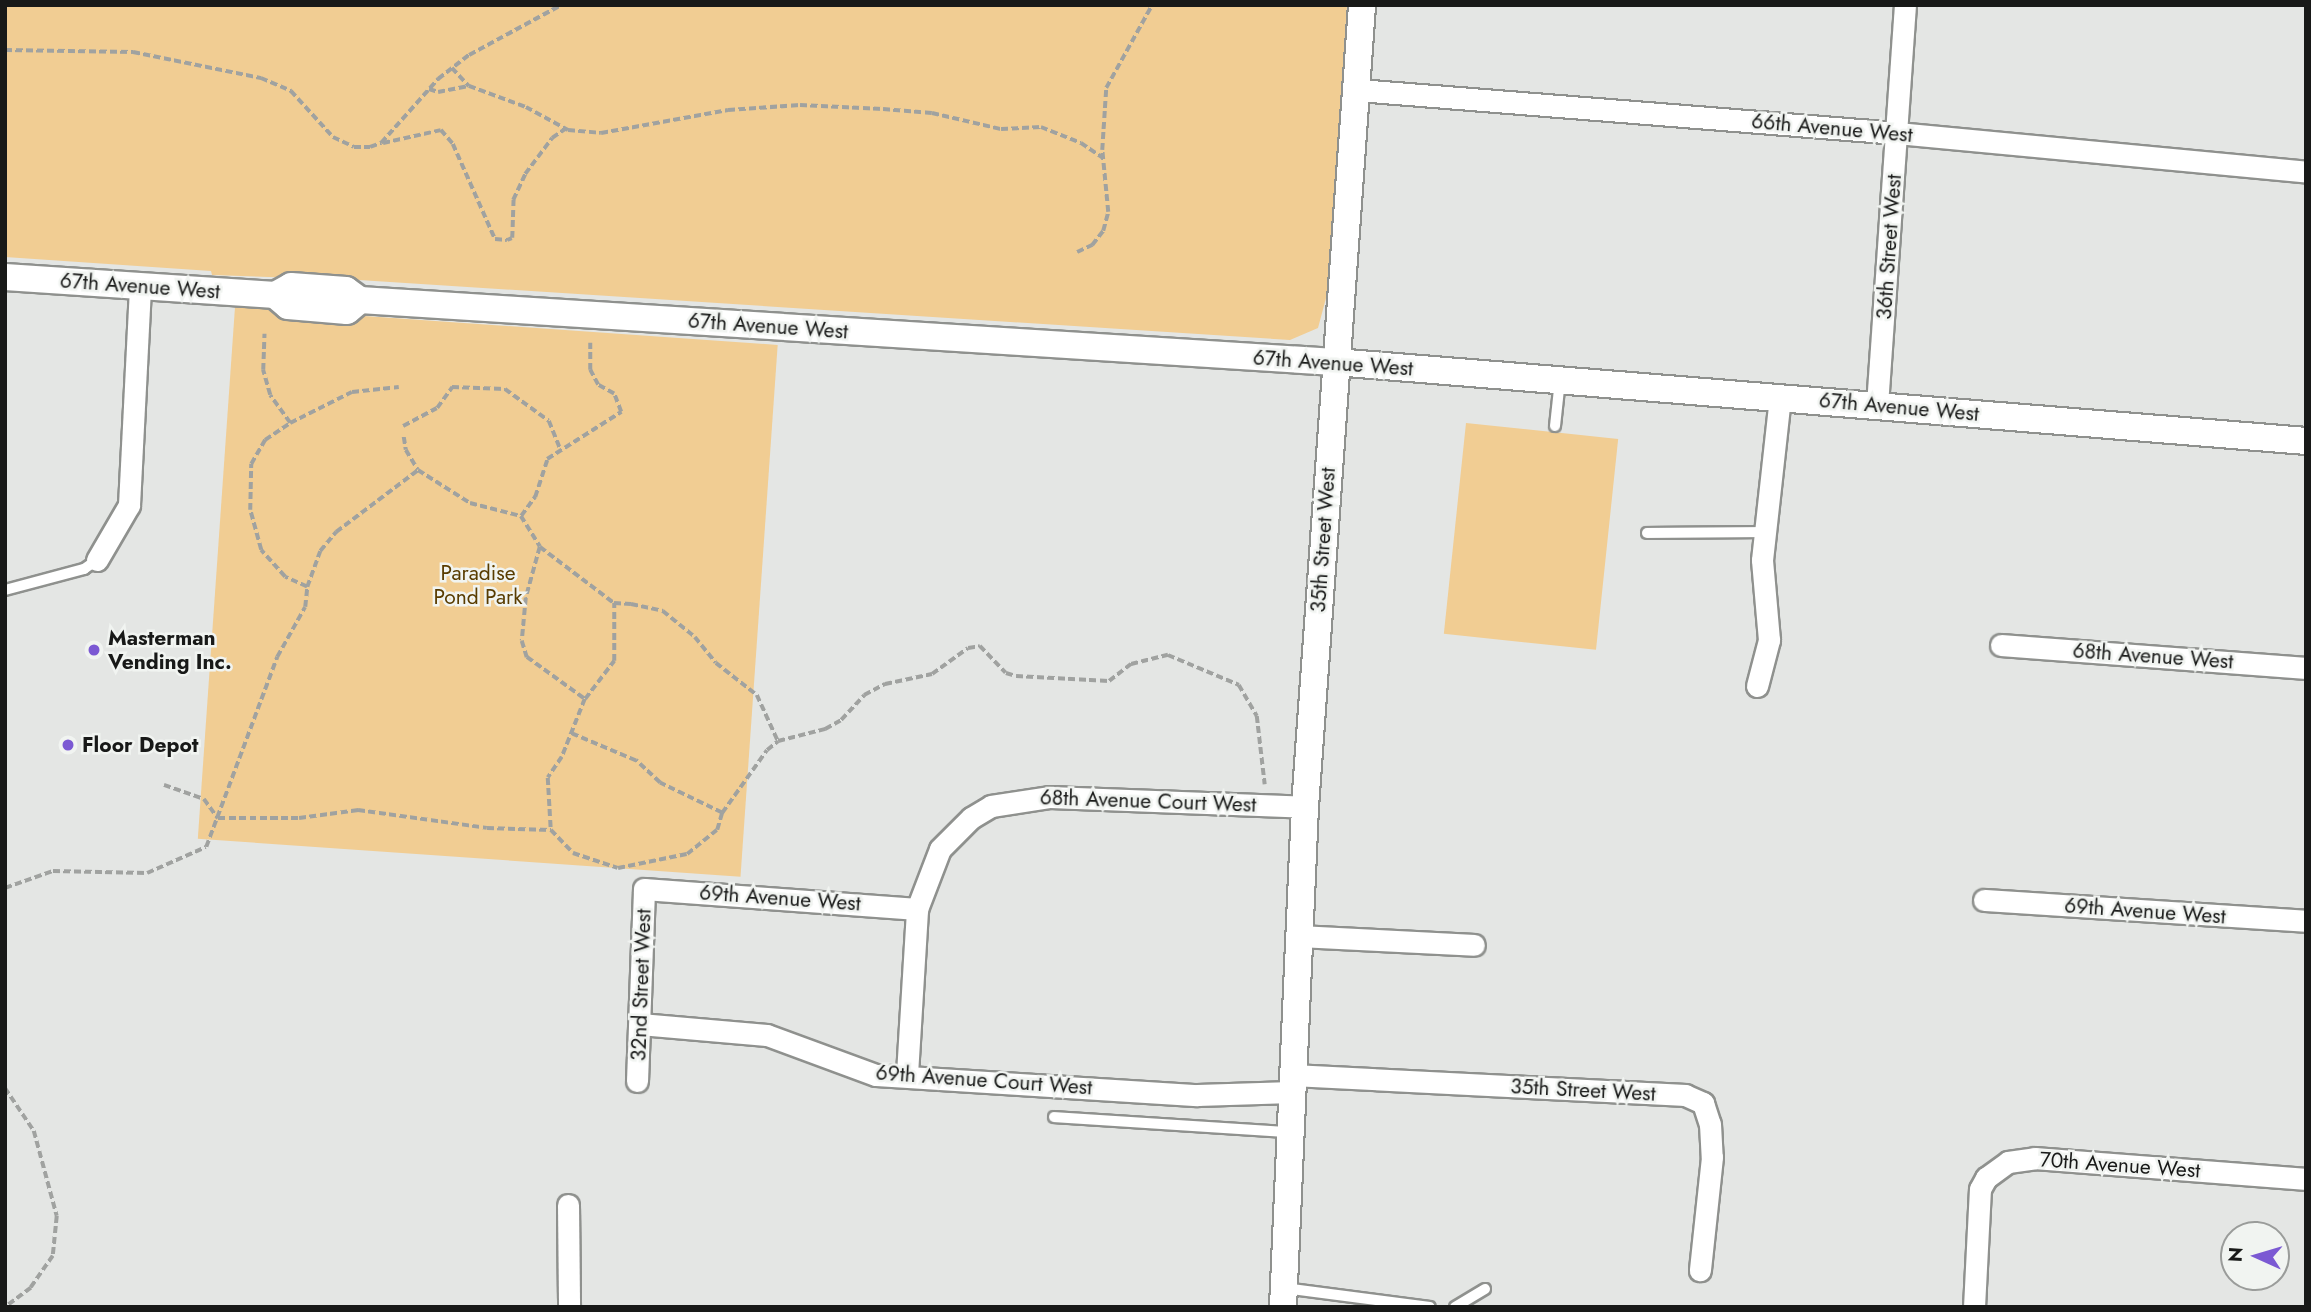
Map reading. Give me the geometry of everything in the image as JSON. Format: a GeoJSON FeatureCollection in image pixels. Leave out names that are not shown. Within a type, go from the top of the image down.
{"type":"FeatureCollection","features":[{"type":"Feature","properties":{"kind":"street","name":"35th Street West"},"geometry":{"type":"LineString","coordinates":[[1284,1298],[1306,807],[1362,5]]}},
{"type":"Feature","properties":{"kind":"street","name":"36th Street West"},"geometry":{"type":"LineString","coordinates":[[1877,405],[1905,5]]}},
{"type":"Feature","properties":{"kind":"street","name":"66th Avenue West"},"geometry":{"type":"LineString","coordinates":[[1358,90],[1897,132],[2306,172]]}},
{"type":"Feature","properties":{"kind":"street","name":"67th Avenue West"},"geometry":{"type":"LineString","coordinates":[[5,278],[275,295],[291,286],[346,290],[360,300],[1335,362],[1780,396],[2306,441]]}},
{"type":"Feature","properties":{"kind":"street"},"geometry":{"type":"LineString","coordinates":[[97,560],[121,526],[133,480],[140,286]]}},
{"type":"Feature","properties":{"kind":"street"},"geometry":{"type":"LineString","coordinates":[[1757,686],[1769,640],[1763,573],[1780,396]]}},
{"type":"Feature","properties":{"kind":"street","name":"68th Avenue West"},"geometry":{"type":"LineString","coordinates":[[2001,645],[2306,668]]}},
{"type":"Feature","properties":{"kind":"street","name":"68th Avenue Court West"},"geometry":{"type":"LineString","coordinates":[[917,909],[940,849],[991,806],[1049,797],[1306,807]]}},
{"type":"Feature","properties":{"kind":"street","name":"69th Avenue West"},"geometry":{"type":"LineString","coordinates":[[644,889],[917,909]]}},
{"type":"Feature","properties":{"kind":"street","name":"32nd Street West"},"geometry":{"type":"LineString","coordinates":[[637,1081],[644,889]]}},
{"type":"Feature","properties":{"kind":"street","name":"69th Avenue West"},"geometry":{"type":"LineString","coordinates":[[1983,901],[2306,921]]}},
{"type":"Feature","properties":{"kind":"street"},"geometry":{"type":"LineString","coordinates":[[907,1074],[917,909]]}},
{"type":"Feature","properties":{"kind":"street"},"geometry":{"type":"LineString","coordinates":[[1299,936],[1474,945]]}},
{"type":"Feature","properties":{"kind":"street","name":"69th Avenue Court West"},"geometry":{"type":"LineString","coordinates":[[640,1024],[767,1035],[876,1075],[907,1074],[1197,1094],[1292,1084]]}},
{"type":"Feature","properties":{"kind":"street","name":"35th Street West"},"geometry":{"type":"LineString","coordinates":[[1292,1084],[1685,1096],[1703,1103],[1710,1124],[1712,1157],[1700,1270]]}},
{"type":"Feature","properties":{"kind":"street","name":"70th Avenue West"},"geometry":{"type":"LineString","coordinates":[[1974,1307],[1980,1189],[1986,1178],[2008,1162],[2035,1158],[2306,1179]]}},
{"type":"Feature","properties":{"kind":"street"},"geometry":{"type":"LineString","coordinates":[[568,1205],[569,1307]]}},
{"type":"Feature","properties":{"kind":"lane"},"geometry":{"type":"LineString","coordinates":[[1555,426],[1560,379]]}},
{"type":"Feature","properties":{"kind":"lane"},"geometry":{"type":"LineString","coordinates":[[1647,533],[1765,532]]}},
{"type":"Feature","properties":{"kind":"lane"},"geometry":{"type":"LineString","coordinates":[[5,590],[84,569],[97,560]]}},
{"type":"Feature","properties":{"kind":"lane"},"geometry":{"type":"LineString","coordinates":[[1054,1117],[1290,1132]]}},
{"type":"Feature","properties":{"kind":"lane"},"geometry":{"type":"LineString","coordinates":[[1455,1307],[1485,1289]]}},
{"type":"Feature","properties":{"kind":"lane"},"geometry":{"type":"LineString","coordinates":[[1284,1298],[1430,1307]]}},
{"type":"Feature","properties":{"kind":"path"},"geometry":{"type":"LineString","coordinates":[[381,143],[429,89],[452,68],[561,5]]}},
{"type":"Feature","properties":{"kind":"path"},"geometry":{"type":"LineString","coordinates":[[1077,252],[1092,245],[1103,231],[1108,194],[1103,158],[1106,88],[1152,5]]}},
{"type":"Feature","properties":{"kind":"path"},"geometry":{"type":"LineString","coordinates":[[5,50],[133,52],[261,78],[290,90],[333,137],[354,147],[441,130],[453,144],[495,239],[512,238],[513,201],[525,174],[552,138],[565,129]]}},
{"type":"Feature","properties":{"kind":"path"},"geometry":{"type":"LineString","coordinates":[[452,68],[468,86],[526,107],[565,129],[601,133],[728,110],[800,105],[869,108],[933,113],[1001,129],[1041,127],[1081,143],[1103,158]]}},
{"type":"Feature","properties":{"kind":"path"},"geometry":{"type":"LineString","coordinates":[[429,89],[438,92],[468,86]]}},
{"type":"Feature","properties":{"kind":"path"},"geometry":{"type":"LineString","coordinates":[[264,334],[263,370],[270,395],[290,423]]}},
{"type":"Feature","properties":{"kind":"path"},"geometry":{"type":"LineString","coordinates":[[521,516],[535,497],[547,459],[621,412],[614,394],[598,384],[590,370],[590,343]]}},
{"type":"Feature","properties":{"kind":"path"},"geometry":{"type":"LineString","coordinates":[[307,587],[285,577],[261,550],[250,510],[251,464],[265,440],[290,423],[352,392],[399,387]]}},
{"type":"Feature","properties":{"kind":"path"},"geometry":{"type":"LineString","coordinates":[[403,426],[438,408],[452,387],[505,389],[549,421],[561,450]]}},
{"type":"Feature","properties":{"kind":"path"},"geometry":{"type":"LineString","coordinates":[[404,436],[418,470],[470,503],[521,516],[540,547],[614,603],[663,611],[695,637],[716,663],[757,695],[778,741]]}},
{"type":"Feature","properties":{"kind":"path"},"geometry":{"type":"LineString","coordinates":[[5,888],[53,871],[147,873],[206,847],[277,657],[305,607],[307,587],[320,551],[336,532],[418,470]]}},
{"type":"Feature","properties":{"kind":"path"},"geometry":{"type":"LineString","coordinates":[[540,547],[526,598],[522,641],[527,657],[585,699]]}},
{"type":"Feature","properties":{"kind":"path"},"geometry":{"type":"LineString","coordinates":[[614,603],[614,661],[585,699],[572,734],[548,778],[551,830],[573,853],[618,868],[687,854],[717,830],[722,813],[767,750],[778,741],[825,729],[841,720],[864,695],[885,684],[932,674],[968,648],[980,646],[1006,673],[1016,676],[1109,681],[1131,664],[1168,655],[1239,685],[1257,716],[1262,737],[1264,805]]}},
{"type":"Feature","properties":{"kind":"path"},"geometry":{"type":"LineString","coordinates":[[572,734],[636,761],[660,783],[722,813]]}},
{"type":"Feature","properties":{"kind":"path"},"geometry":{"type":"LineString","coordinates":[[164,785],[204,799],[218,818]]}},
{"type":"Feature","properties":{"kind":"path"},"geometry":{"type":"LineString","coordinates":[[218,818],[299,818],[358,810],[487,828],[551,830]]}},
{"type":"Feature","properties":{"kind":"path"},"geometry":{"type":"LineString","coordinates":[[5,990],[5,999]]}},
{"type":"Feature","properties":{"kind":"path"},"geometry":{"type":"LineString","coordinates":[[5,1088],[34,1131],[57,1216],[53,1256],[31,1288],[6,1307]]}},
{"type":"Feature","properties":{"kind":"green space"},"geometry":{"type":"Polygon","coordinates":[[[5,5],[1347,5],[1329,287],[1318,328],[1290,340],[359,280],[212,275],[211,271],[5,257],[5,5]]]}},
{"type":"Feature","properties":{"kind":"green space","name":"Paradise Pond Park"},"geometry":{"type":"Polygon","coordinates":[[[235,307],[778,345],[740,877],[198,839],[235,307]]]}},
{"type":"Feature","properties":{"kind":"green space"},"geometry":{"type":"Polygon","coordinates":[[[1466,423],[1618,439],[1596,650],[1444,634],[1466,423]]]}},
{"type":"Feature","properties":{"kind":"place","name":"Masterman Vending Inc."},"geometry":{"type":"Point","coordinates":[94,650]}},
{"type":"Feature","properties":{"kind":"place","name":"Floor Depot"},"geometry":{"type":"Point","coordinates":[68,745]}}]}
